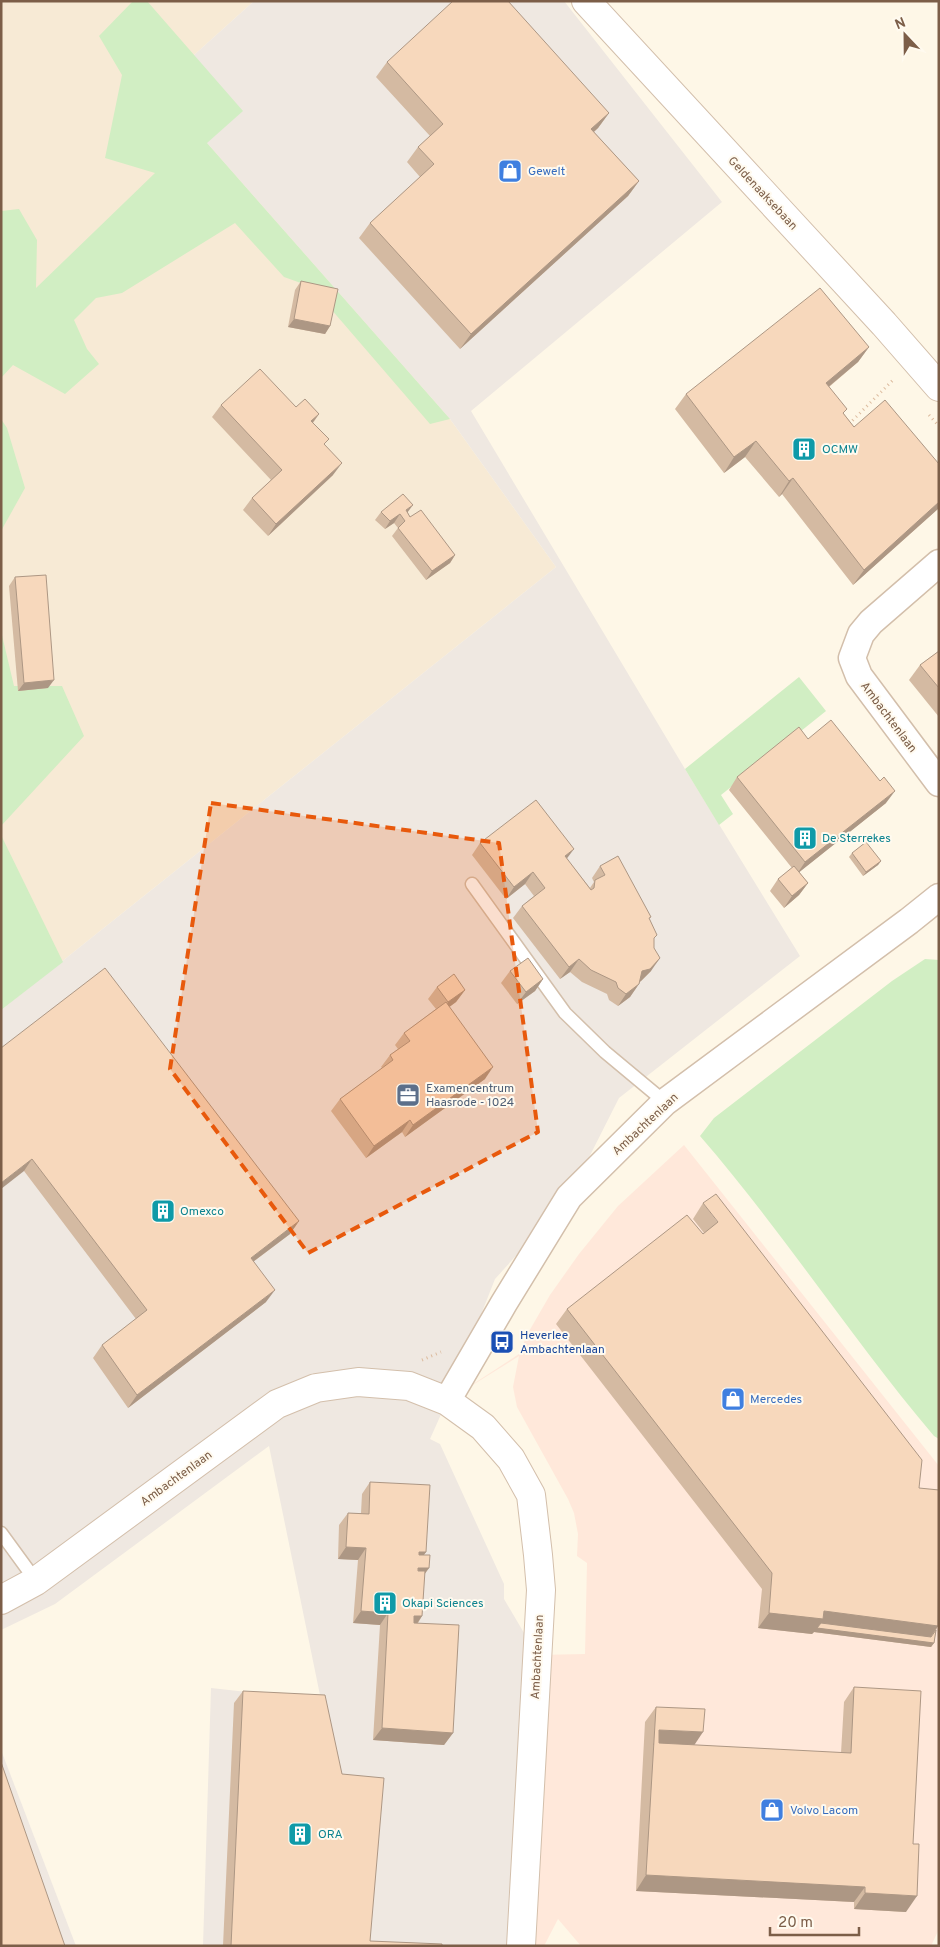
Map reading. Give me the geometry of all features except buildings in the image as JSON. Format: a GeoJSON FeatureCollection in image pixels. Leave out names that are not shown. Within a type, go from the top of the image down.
{"type":"FeatureCollection","features":[{"type":"Feature","properties":{"kind":"street","name":"Geldenaaksebaan"},"geometry":{"type":"LineString","coordinates":[[586,1],[884,324],[939,387]]}},
{"type":"Feature","properties":{"kind":"street","name":"Ambachtenlaan"},"geometry":{"type":"LineString","coordinates":[[939,562],[870,622],[861,634],[852,658],[859,676],[939,783]]}},
{"type":"Feature","properties":{"kind":"street","name":"Ambachtenlaan"},"geometry":{"type":"LineString","coordinates":[[447,1401],[504,1303],[569,1198],[665,1102],[909,921],[939,896]]}},
{"type":"Feature","properties":{"kind":"street","name":"Ambachtenlaan"},"geometry":{"type":"LineString","coordinates":[[1,1600],[36,1580],[277,1404],[316,1388],[358,1382],[408,1386],[447,1401],[483,1427],[511,1459],[530,1495],[532,1505],[541,1590],[521,1946]]}},
{"type":"Feature","properties":{"kind":"lane"},"geometry":{"type":"LineString","coordinates":[[472,884],[565,1013],[605,1052],[665,1102]]}},
{"type":"Feature","properties":{"kind":"lane"},"geometry":{"type":"LineString","coordinates":[[1,1533],[36,1580]]}},
{"type":"Feature","properties":{"kind":"path"},"geometry":{"type":"LineString","coordinates":[[844,429],[882,389]]}},
{"type":"Feature","properties":{"kind":"path"},"geometry":{"type":"LineString","coordinates":[[420,1361],[438,1354],[444,1348]]}},
{"type":"Feature","properties":{"kind":"highlighted area"},"geometry":{"type":"Polygon","coordinates":[[[211,803],[499,843],[538,1132],[308,1253],[170,1069],[211,803]]]}},
{"type":"Feature","properties":{"kind":"shaded area"},"geometry":{"type":"Polygon","coordinates":[[[1,1],[254,1],[194,55],[207,143],[450,419],[556,567],[1,1010],[1,1]]]}},
{"type":"Feature","properties":{"kind":"shaded area"},"geometry":{"type":"Polygon","coordinates":[[[254,1],[564,1],[722,202],[471,411],[685,769],[800,956],[619,1098],[569,1197],[495,1279],[430,1439],[440,1444],[504,1584],[504,1599],[537,1655],[521,1946],[203,1946],[211,1688],[321,1700],[269,1446],[55,1604],[1,1630],[1,1010],[556,567],[450,419],[207,143],[194,55],[254,1]]]}},
{"type":"Feature","properties":{"kind":"shaded area"},"geometry":{"type":"Polygon","coordinates":[[[684,1145],[939,1466],[939,1929],[931,1946],[581,1946],[558,1919],[544,1946],[521,1946],[537,1655],[585,1654],[587,1563],[577,1556],[578,1534],[574,1513],[568,1499],[517,1407],[513,1387],[519,1356],[447,1401],[519,1354],[528,1333],[550,1295],[579,1254],[618,1206],[684,1145]]]}},
{"type":"Feature","properties":{"kind":"shaded area"},"geometry":{"type":"Polygon","coordinates":[[[1,1750],[76,1946],[1,1946],[1,1750]]]}},
{"type":"Feature","properties":{"kind":"green space"},"geometry":{"type":"Polygon","coordinates":[[[133,1],[147,1],[243,111],[207,143],[450,419],[430,424],[312,287],[284,277],[235,223],[122,293],[96,298],[74,320],[87,349],[99,364],[65,394],[13,365],[1,378],[1,211],[19,209],[37,240],[36,288],[155,173],[105,158],[122,75],[99,36],[133,1]]]}},
{"type":"Feature","properties":{"kind":"green space"},"geometry":{"type":"Polygon","coordinates":[[[1,419],[7,428],[25,488],[1,531],[1,419]]]}},
{"type":"Feature","properties":{"kind":"green space"},"geometry":{"type":"Polygon","coordinates":[[[1,631],[14,686],[62,686],[84,736],[1,826],[1,631]]]}},
{"type":"Feature","properties":{"kind":"green space"},"geometry":{"type":"Polygon","coordinates":[[[799,677],[826,711],[721,795],[733,814],[719,825],[685,769],[799,677]]]}},
{"type":"Feature","properties":{"kind":"green space"},"geometry":{"type":"Polygon","coordinates":[[[1,835],[63,962],[1,1010],[1,835]]]}},
{"type":"Feature","properties":{"kind":"green space"},"geometry":{"type":"Polygon","coordinates":[[[925,959],[939,960],[939,1439],[934,1436],[904,1399],[731,1172],[700,1136],[714,1118],[892,981],[925,959]]]}},
{"type":"Feature","properties":{"kind":"place","name":"Gewelt"},"geometry":{"type":"Point","coordinates":[510,171]}},
{"type":"Feature","properties":{"kind":"place","name":"OCMW"},"geometry":{"type":"Point","coordinates":[804,449]}},
{"type":"Feature","properties":{"kind":"place","name":"De Sterrekes"},"geometry":{"type":"Point","coordinates":[805,838]}},
{"type":"Feature","properties":{"kind":"place","name":"Examencentrum Haasrode - 1024"},"geometry":{"type":"Point","coordinates":[408,1095]}},
{"type":"Feature","properties":{"kind":"place","name":"Omexco"},"geometry":{"type":"Point","coordinates":[163,1211]}},
{"type":"Feature","properties":{"kind":"place","name":"Heverlee Ambachtenlaan"},"geometry":{"type":"Point","coordinates":[502,1342]}},
{"type":"Feature","properties":{"kind":"place","name":"Mercedes"},"geometry":{"type":"Point","coordinates":[733,1399]}},
{"type":"Feature","properties":{"kind":"place","name":"Okapi Sciences"},"geometry":{"type":"Point","coordinates":[385,1603]}},
{"type":"Feature","properties":{"kind":"place","name":"Volvo Lacom"},"geometry":{"type":"Point","coordinates":[772,1810]}},
{"type":"Feature","properties":{"kind":"place","name":"ORA"},"geometry":{"type":"Point","coordinates":[300,1834]}}]}
